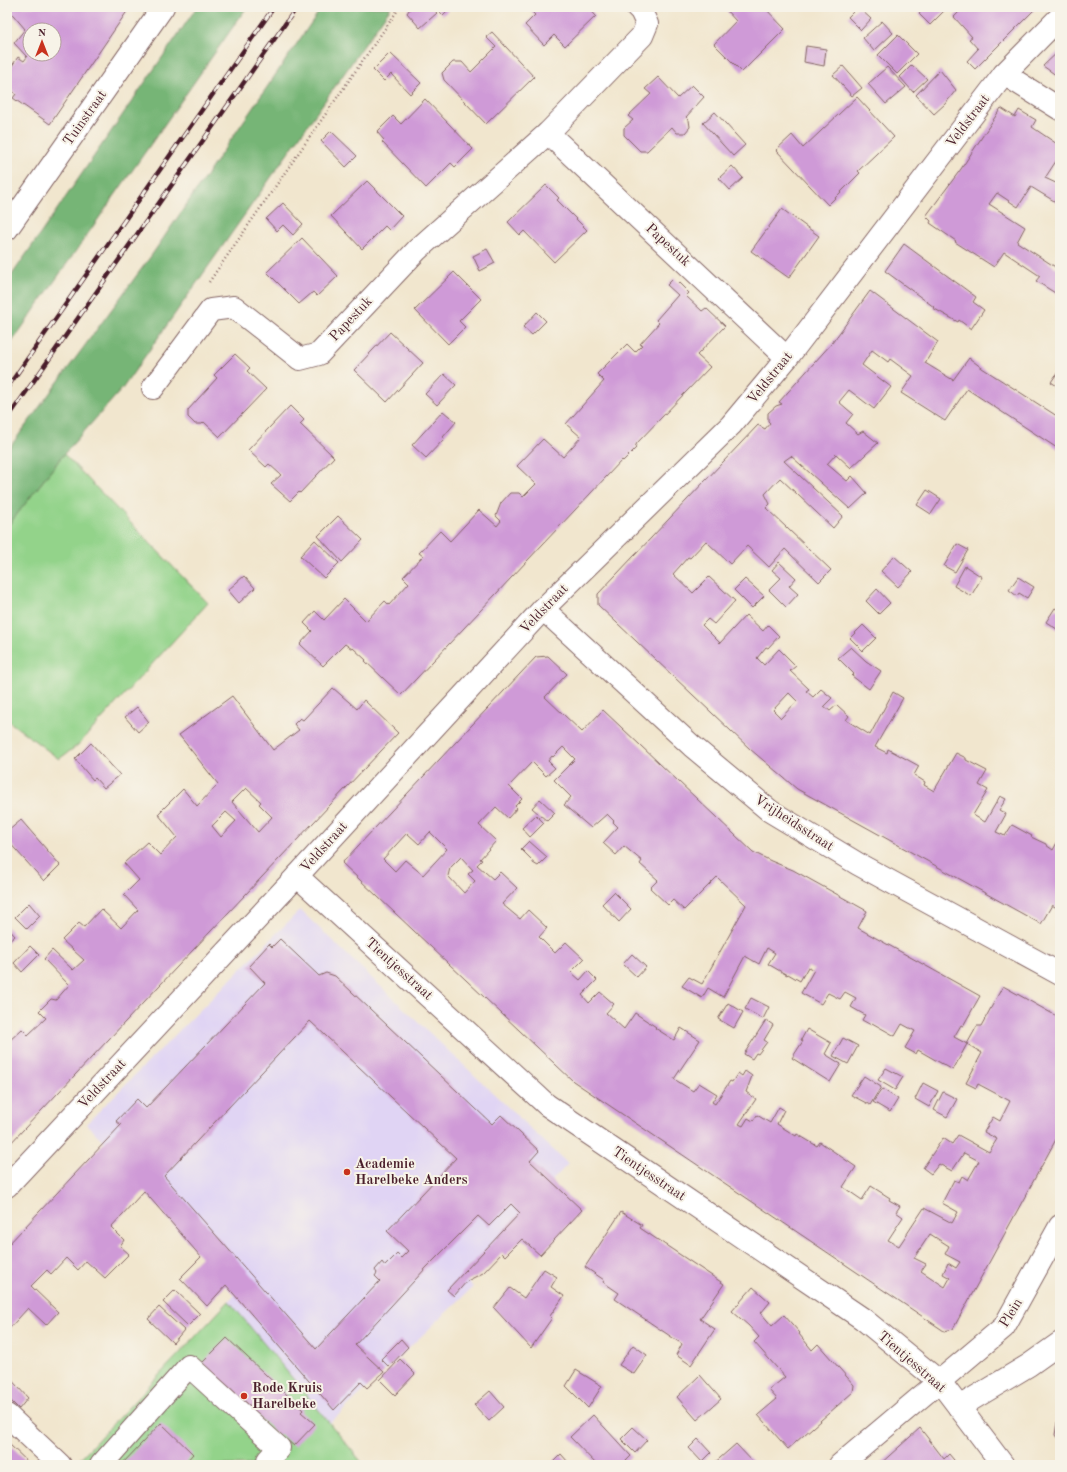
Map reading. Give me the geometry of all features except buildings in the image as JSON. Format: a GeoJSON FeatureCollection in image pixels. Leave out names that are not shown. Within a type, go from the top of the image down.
{"type":"FeatureCollection","features":[{"type":"Feature","properties":{"kind":"street","name":"Tuinstraat"},"geometry":{"type":"LineString","coordinates":[[7,229],[163,7]]}},
{"type":"Feature","properties":{"kind":"street","name":"Papestuk"},"geometry":{"type":"LineString","coordinates":[[152,388],[211,310],[234,307],[300,359],[319,354],[417,250],[548,133],[642,36],[648,24],[637,7]]}},
{"type":"Feature","properties":{"kind":"street","name":"Veldstraat"},"geometry":{"type":"LineString","coordinates":[[7,1186],[297,876],[543,609],[731,425],[787,358],[1004,74],[1060,17]]}},
{"type":"Feature","properties":{"kind":"street"},"geometry":{"type":"LineString","coordinates":[[1004,74],[1060,109]]}},
{"type":"Feature","properties":{"kind":"street","name":"Papestuk"},"geometry":{"type":"LineString","coordinates":[[548,133],[787,358]]}},
{"type":"Feature","properties":{"kind":"street","name":"Vrijheidsstraat"},"geometry":{"type":"LineString","coordinates":[[543,609],[692,746],[770,811],[858,864],[1060,974]]}},
{"type":"Feature","properties":{"kind":"street","name":"Tientjesstraat"},"geometry":{"type":"LineString","coordinates":[[297,876],[547,1105],[863,1319],[940,1382],[1003,1465]]}},
{"type":"Feature","properties":{"kind":"street","name":"Plein"},"geometry":{"type":"LineString","coordinates":[[840,1465],[1004,1327],[1060,1226]]}},
{"type":"Feature","properties":{"kind":"street"},"geometry":{"type":"LineString","coordinates":[[959,1407],[1029,1365],[1060,1343]]}},
{"type":"Feature","properties":{"kind":"street"},"geometry":{"type":"LineString","coordinates":[[101,1465],[188,1366],[279,1448],[268,1460],[273,1465]]}},
{"type":"Feature","properties":{"kind":"street"},"geometry":{"type":"LineString","coordinates":[[7,1415],[60,1465]]}},
{"type":"Feature","properties":{"kind":"path"},"geometry":{"type":"LineString","coordinates":[[207,285],[400,7]]}},
{"type":"Feature","properties":{"kind":"shaded area","name":"Academie Harelbeke Anders"},"geometry":{"type":"Polygon","coordinates":[[[300,910],[568,1164],[461,1275],[473,1287],[330,1423],[229,1301],[234,1295],[144,1191],[150,1186],[86,1124],[300,910]]]}},
{"type":"Feature","properties":{"kind":"green space"},"geometry":{"type":"Polygon","coordinates":[[[197,7],[247,7],[7,349],[7,282],[197,7]]]}},
{"type":"Feature","properties":{"kind":"green space"},"geometry":{"type":"Polygon","coordinates":[[[322,7],[391,7],[122,389],[64,454],[7,527],[7,451],[151,256],[322,7]]]}},
{"type":"Feature","properties":{"kind":"green space"},"geometry":{"type":"Polygon","coordinates":[[[64,454],[208,603],[78,745],[59,759],[7,720],[7,527],[64,454]]]}},
{"type":"Feature","properties":{"kind":"green space"},"geometry":{"type":"Polygon","coordinates":[[[229,1301],[364,1465],[74,1465],[229,1301]]]}},
{"type":"Feature","properties":{"kind":"railway"},"geometry":{"type":"LineString","coordinates":[[7,388],[274,7]]}},
{"type":"Feature","properties":{"kind":"railway"},"geometry":{"type":"LineString","coordinates":[[7,419],[297,7]]}},
{"type":"Feature","properties":{"kind":"place","name":"Academie Harelbeke Anders"},"geometry":{"type":"Point","coordinates":[347,1172]}},
{"type":"Feature","properties":{"kind":"place","name":"Rode Kruis Harelbeke"},"geometry":{"type":"Point","coordinates":[244,1396]}}]}
